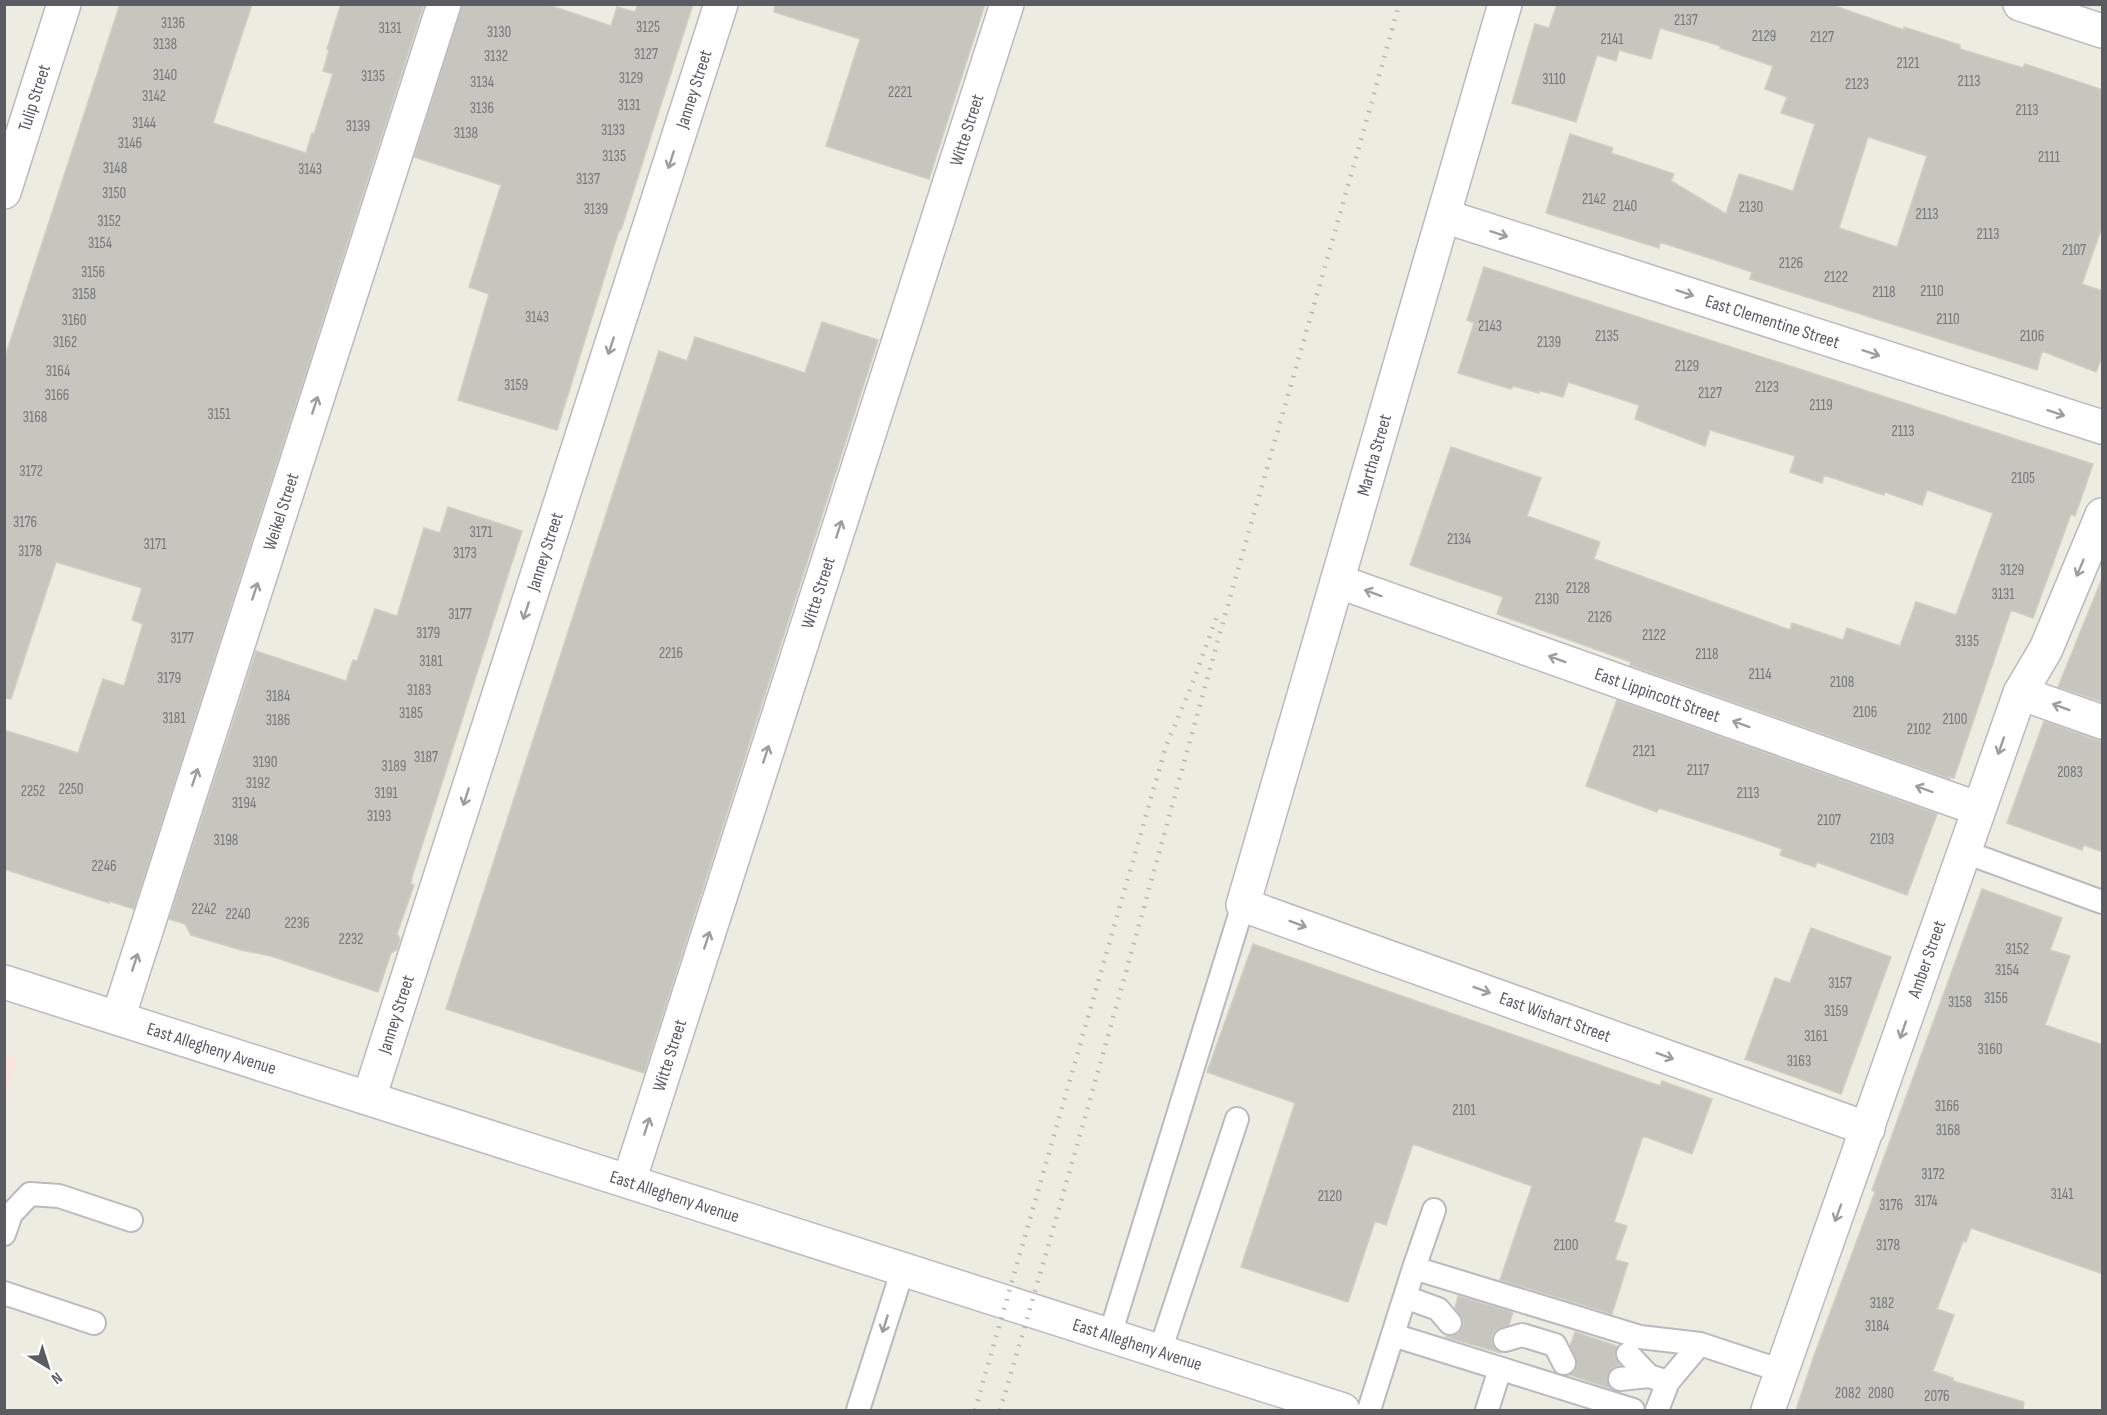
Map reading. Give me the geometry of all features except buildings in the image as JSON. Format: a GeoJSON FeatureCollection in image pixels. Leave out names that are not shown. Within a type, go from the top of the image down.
{"type":"FeatureCollection","features":[{"type":"Feature","properties":{"kind":"street","name":"Tulip Street"},"geometry":{"type":"LineString","coordinates":[[4,192],[64,4]]}},
{"type":"Feature","properties":{"kind":"street","name":"Weikel Street"},"geometry":{"type":"LineString","coordinates":[[118,1018],[444,4]]}},
{"type":"Feature","properties":{"kind":"street","name":"Janney Street"},"geometry":{"type":"LineString","coordinates":[[369,1098],[721,4]]}},
{"type":"Feature","properties":{"kind":"street","name":"Witte Street"},"geometry":{"type":"LineString","coordinates":[[629,1181],[1007,4]]}},
{"type":"Feature","properties":{"kind":"street","name":"Martha Street"},"geometry":{"type":"LineString","coordinates":[[1243,905],[1505,4]]}},
{"type":"Feature","properties":{"kind":"street"},"geometry":{"type":"LineString","coordinates":[[2020,4],[2103,31]]}},
{"type":"Feature","properties":{"kind":"street","name":"East Clementine Street"},"geometry":{"type":"LineString","coordinates":[[1444,216],[2103,428]]}},
{"type":"Feature","properties":{"kind":"street","name":"Amber Street"},"geometry":{"type":"LineString","coordinates":[[1768,1410],[2020,693],[2046,649],[2103,514]]}},
{"type":"Feature","properties":{"kind":"street","name":"East Lippincott Street"},"geometry":{"type":"LineString","coordinates":[[1337,581],[1979,809]]}},
{"type":"Feature","properties":{"kind":"street"},"geometry":{"type":"LineString","coordinates":[[2020,693],[2103,722]]}},
{"type":"Feature","properties":{"kind":"street","name":"East Wishart Street"},"geometry":{"type":"LineString","coordinates":[[1243,905],[1868,1129]]}},
{"type":"Feature","properties":{"kind":"street","name":"East Allegheny Avenue"},"geometry":{"type":"LineString","coordinates":[[4,982],[1343,1410]]}},
{"type":"Feature","properties":{"kind":"lane"},"geometry":{"type":"LineString","coordinates":[[1965,852],[2103,902]]}},
{"type":"Feature","properties":{"kind":"lane"},"geometry":{"type":"LineString","coordinates":[[1110,1335],[1243,905]]}},
{"type":"Feature","properties":{"kind":"lane"},"geometry":{"type":"LineString","coordinates":[[1160,1351],[1237,1119]]}},
{"type":"Feature","properties":{"kind":"lane"},"geometry":{"type":"LineString","coordinates":[[4,1234],[11,1214],[30,1194],[59,1196],[131,1220]]}},
{"type":"Feature","properties":{"kind":"lane"},"geometry":{"type":"LineString","coordinates":[[1369,1410],[1434,1210]]}},
{"type":"Feature","properties":{"kind":"lane"},"geometry":{"type":"LineString","coordinates":[[1414,1268],[1640,1337],[1700,1344],[1782,1371]]}},
{"type":"Feature","properties":{"kind":"lane"},"geometry":{"type":"LineString","coordinates":[[858,1410],[903,1269]]}},
{"type":"Feature","properties":{"kind":"lane"},"geometry":{"type":"LineString","coordinates":[[4,1293],[94,1323]]}},
{"type":"Feature","properties":{"kind":"lane"},"geometry":{"type":"LineString","coordinates":[[1406,1297],[1448,1311]]}},
{"type":"Feature","properties":{"kind":"lane"},"geometry":{"type":"LineString","coordinates":[[1528,1378],[1548,1310]]}},
{"type":"Feature","properties":{"kind":"lane"},"geometry":{"type":"LineString","coordinates":[[1393,1335],[1633,1410]]}},
{"type":"Feature","properties":{"kind":"lane"},"geometry":{"type":"LineString","coordinates":[[1620,1379],[1658,1379],[1700,1344]]}},
{"type":"Feature","properties":{"kind":"lane"},"geometry":{"type":"LineString","coordinates":[[1628,1354],[1658,1379]]}},
{"type":"Feature","properties":{"kind":"lane"},"geometry":{"type":"LineString","coordinates":[[1487,1410],[1500,1369]]}},
{"type":"Feature","properties":{"kind":"lane"},"geometry":{"type":"LineString","coordinates":[[1658,1379],[1658,1410]]}},
{"type":"Feature","properties":{"kind":"shaded area"},"geometry":{"type":"Polygon","coordinates":[[[4,1055],[17,1059],[5,1098],[4,1055]]]}},
{"type":"Feature","properties":{"kind":"railway"},"geometry":{"type":"LineString","coordinates":[[1000,1410],[1399,4]]}},
{"type":"Feature","properties":{"kind":"railway"},"geometry":{"type":"LineString","coordinates":[[975,1410],[1166,746],[1217,616]]}}]}
